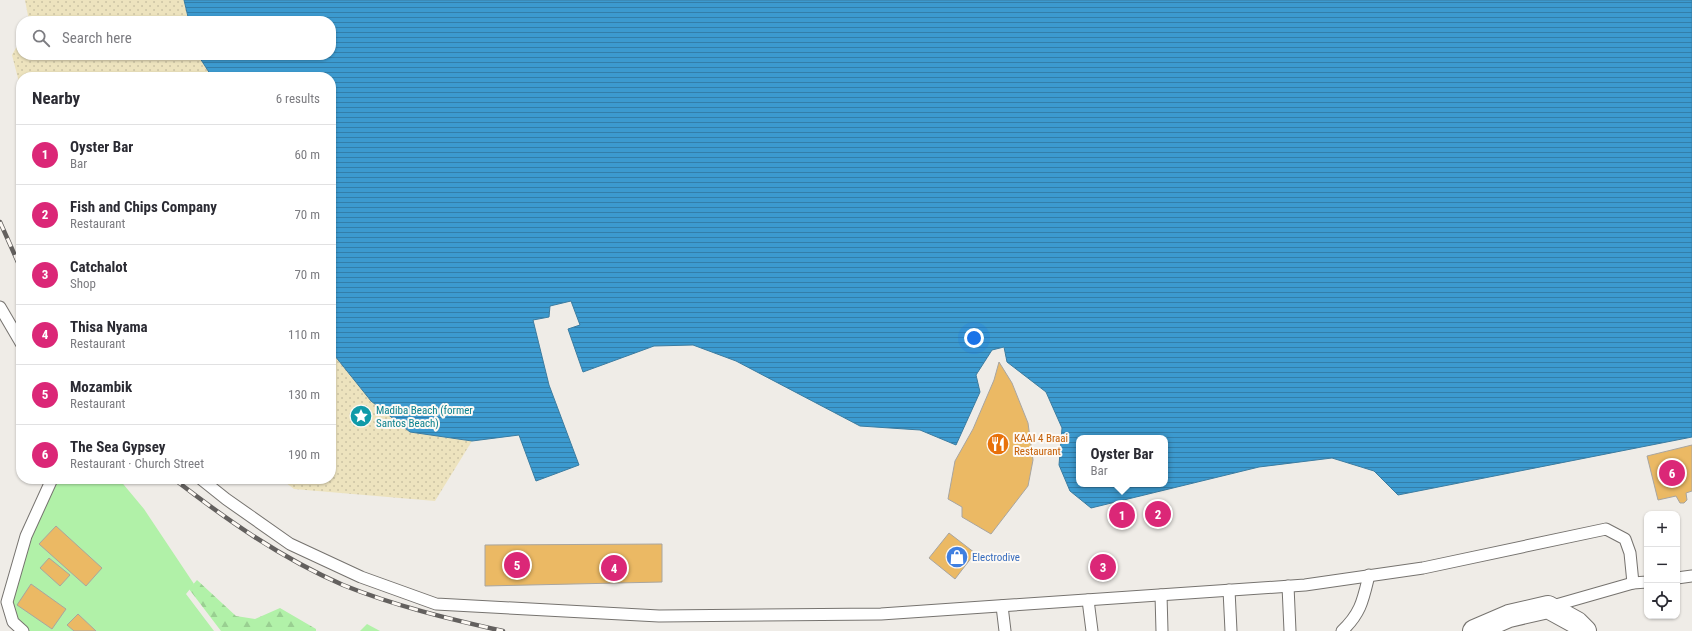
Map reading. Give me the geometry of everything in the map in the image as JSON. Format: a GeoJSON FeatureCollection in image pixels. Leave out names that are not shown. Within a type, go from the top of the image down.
{"type":"FeatureCollection","features":[{"type":"Feature","properties":{"kind":"street"},"geometry":{"type":"LineString","coordinates":[[1474,631],[1509,616],[1548,607],[1577,623],[1584,631]]}},
{"type":"Feature","properties":{"kind":"lane"},"geometry":{"type":"LineString","coordinates":[[0,307],[16,334]]}},
{"type":"Feature","properties":{"kind":"lane"},"geometry":{"type":"LineString","coordinates":[[23,631],[13,622],[6,602],[26,536],[50,484]]}},
{"type":"Feature","properties":{"kind":"lane"},"geometry":{"type":"LineString","coordinates":[[207,484],[290,544],[361,577],[436,604],[658,616],[881,614],[1288,586],[1423,568],[1606,529],[1625,540],[1630,553],[1633,583]]}},
{"type":"Feature","properties":{"kind":"lane"},"geometry":{"type":"LineString","coordinates":[[1342,631],[1351,623],[1362,606],[1369,575]]}},
{"type":"Feature","properties":{"kind":"lane"},"geometry":{"type":"LineString","coordinates":[[1680,578],[1692,576]]}},
{"type":"Feature","properties":{"kind":"lane"},"geometry":{"type":"LineString","coordinates":[[1548,607],[1633,583],[1644,582]]}},
{"type":"Feature","properties":{"kind":"lane"},"geometry":{"type":"LineString","coordinates":[[1288,586],[1290,631]]}},
{"type":"Feature","properties":{"kind":"lane"},"geometry":{"type":"LineString","coordinates":[[1229,590],[1231,631]]}},
{"type":"Feature","properties":{"kind":"lane"},"geometry":{"type":"LineString","coordinates":[[1161,595],[1162,631]]}},
{"type":"Feature","properties":{"kind":"lane"},"geometry":{"type":"LineString","coordinates":[[1088,600],[1092,631]]}},
{"type":"Feature","properties":{"kind":"lane"},"geometry":{"type":"LineString","coordinates":[[1002,606],[1005,631]]}},
{"type":"Feature","properties":{"kind":"green space"},"geometry":{"type":"Polygon","coordinates":[[[50,484],[123,484],[144,509],[194,584],[186,594],[214,631],[23,631],[7,602],[50,484]]]}},
{"type":"Feature","properties":{"kind":"green space"},"geometry":{"type":"Polygon","coordinates":[[[197,580],[236,616],[255,619],[280,608],[316,629],[316,631],[221,631],[189,589],[197,580]]]}},
{"type":"Feature","properties":{"kind":"green space"},"geometry":{"type":"Polygon","coordinates":[[[367,624],[380,631],[360,631],[367,624]]]}},
{"type":"Feature","properties":{"kind":"sand"},"geometry":{"type":"Polygon","coordinates":[[[25,0],[184,0],[188,16],[28,16],[25,0]]]}},
{"type":"Feature","properties":{"kind":"sand"},"geometry":{"type":"Polygon","coordinates":[[[16,48],[16,60],[201,60],[209,72],[16,72],[12,55],[16,48]]]}},
{"type":"Feature","properties":{"kind":"sand","name":"Madiba Beach (former Santos Beach)"},"geometry":{"type":"Polygon","coordinates":[[[336,357],[347,370],[410,432],[472,441],[435,501],[294,489],[288,484],[336,484],[336,357]]]}},
{"type":"Feature","properties":{"kind":"water"},"geometry":{"type":"Polygon","coordinates":[[[184,0],[1692,0],[1692,437],[1398,495],[1374,471],[1332,458],[1259,467],[1091,508],[1070,491],[1059,465],[1062,428],[1046,392],[1007,362],[1004,347],[992,350],[976,375],[980,392],[956,445],[920,430],[860,426],[736,361],[693,345],[654,346],[583,372],[568,329],[580,325],[571,301],[550,306],[549,317],[533,320],[549,385],[579,465],[536,481],[519,435],[472,441],[410,432],[371,401],[336,357],[336,72],[209,72],[201,60],[336,60],[336,16],[188,16],[184,0]]]}},
{"type":"Feature","properties":{"kind":"building","name":"KAAI 4 Braai Restaurant"},"geometry":{"type":"Polygon","coordinates":[[[999,362],[1012,383],[1028,423],[1033,460],[1028,486],[991,534],[962,517],[962,507],[948,499],[955,461],[973,429],[994,380],[999,362]]]}},
{"type":"Feature","properties":{"kind":"building"},"geometry":{"type":"Polygon","coordinates":[[[1692,445],[1692,491],[1686,493],[1687,500],[1684,503],[1680,503],[1676,496],[1658,500],[1647,456],[1692,445]]]}},
{"type":"Feature","properties":{"kind":"building"},"geometry":{"type":"Polygon","coordinates":[[[56,526],[102,568],[86,586],[39,544],[56,526]]]}},
{"type":"Feature","properties":{"kind":"building"},"geometry":{"type":"Polygon","coordinates":[[[949,533],[975,553],[955,579],[929,558],[949,533]]]}},
{"type":"Feature","properties":{"kind":"building"},"geometry":{"type":"Polygon","coordinates":[[[662,544],[662,582],[485,586],[485,545],[662,544]]]}},
{"type":"Feature","properties":{"kind":"building"},"geometry":{"type":"Polygon","coordinates":[[[49,558],[70,575],[60,586],[40,568],[49,558]]]}},
{"type":"Feature","properties":{"kind":"building"},"geometry":{"type":"Polygon","coordinates":[[[31,584],[66,609],[52,629],[17,605],[31,584]]]}},
{"type":"Feature","properties":{"kind":"building"},"geometry":{"type":"Polygon","coordinates":[[[78,614],[96,631],[74,631],[67,625],[78,614]]]}},
{"type":"Feature","properties":{"kind":"railway"},"geometry":{"type":"LineString","coordinates":[[0,222],[16,258]]}},
{"type":"Feature","properties":{"kind":"railway"},"geometry":{"type":"LineString","coordinates":[[181,484],[255,537],[298,563],[343,585],[363,593],[422,611],[503,631]]}},
{"type":"Feature","properties":{"kind":"place","name":"Madiba Beach (former Santos Beach)"},"geometry":{"type":"Point","coordinates":[361,416]}},
{"type":"Feature","properties":{"kind":"place","name":"KAAI 4 Braai Restaurant"},"geometry":{"type":"Point","coordinates":[998,444]}},
{"type":"Feature","properties":{"kind":"place","name":"The Sea Gypsey"},"geometry":{"type":"Point","coordinates":[1672,473]}},
{"type":"Feature","properties":{"kind":"place","name":"Fish and Chips Company"},"geometry":{"type":"Point","coordinates":[1158,514]}},
{"type":"Feature","properties":{"kind":"place","name":"Oyster Bar"},"geometry":{"type":"Point","coordinates":[1122,515]}},
{"type":"Feature","properties":{"kind":"place","name":"Electrodive"},"geometry":{"type":"Point","coordinates":[957,557]}},
{"type":"Feature","properties":{"kind":"place","name":"Mozambik"},"geometry":{"type":"Point","coordinates":[517,565]}},
{"type":"Feature","properties":{"kind":"place","name":"Catchalot"},"geometry":{"type":"Point","coordinates":[1103,567]}},
{"type":"Feature","properties":{"kind":"place","name":"Thisa Nyama"},"geometry":{"type":"Point","coordinates":[614,568]}}]}
